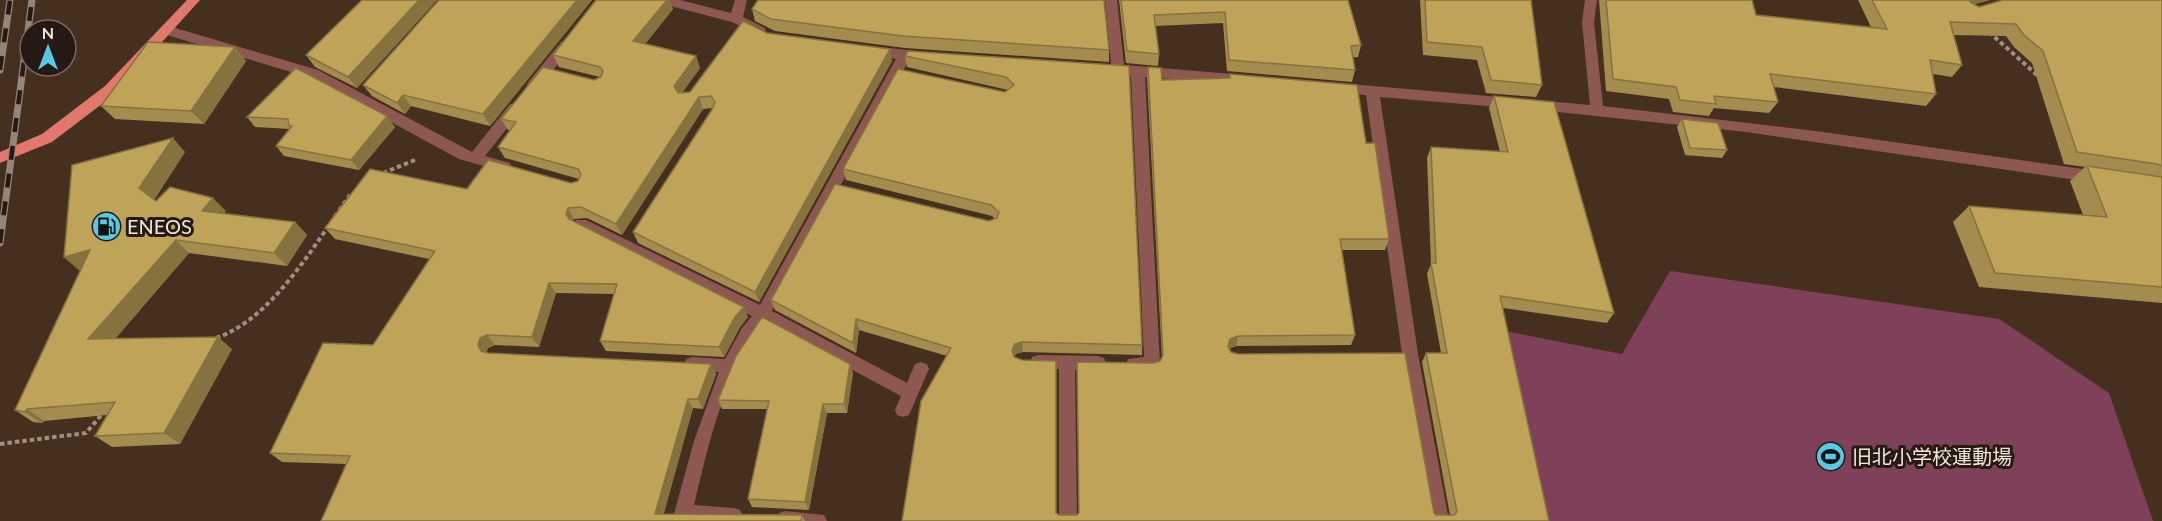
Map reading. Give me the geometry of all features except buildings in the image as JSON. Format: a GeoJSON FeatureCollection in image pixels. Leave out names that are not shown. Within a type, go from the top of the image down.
{"type":"FeatureCollection","features":[{"type":"Feature","properties":{"kind":"main road"},"geometry":{"type":"LineString","coordinates":[[0,158],[47,138],[110,90],[194,0]]}},
{"type":"Feature","properties":{"kind":"street"},"geometry":{"type":"LineString","coordinates":[[663,0],[771,37]]}},
{"type":"Feature","properties":{"kind":"street"},"geometry":{"type":"LineString","coordinates":[[739,25],[741,0]]}},
{"type":"Feature","properties":{"kind":"street"},"geometry":{"type":"LineString","coordinates":[[1111,0],[1118,70]]}},
{"type":"Feature","properties":{"kind":"street"},"geometry":{"type":"LineString","coordinates":[[1591,0],[1588,22],[1597,110]]}},
{"type":"Feature","properties":{"kind":"street"},"geometry":{"type":"LineString","coordinates":[[165,30],[313,73],[362,95],[449,147],[474,159],[520,171]]}},
{"type":"Feature","properties":{"kind":"street"},"geometry":{"type":"LineString","coordinates":[[474,159],[551,72],[574,35]]}},
{"type":"Feature","properties":{"kind":"street"},"geometry":{"type":"LineString","coordinates":[[860,49],[905,56],[940,58]]}},
{"type":"Feature","properties":{"kind":"street"},"geometry":{"type":"LineString","coordinates":[[750,517],[682,517],[711,411],[748,329],[763,314],[838,186],[901,73],[905,56]]}},
{"type":"Feature","properties":{"kind":"street"},"geometry":{"type":"LineString","coordinates":[[1094,68],[1255,81]]}},
{"type":"Feature","properties":{"kind":"street"},"geometry":{"type":"LineString","coordinates":[[1023,361],[1152,364],[1138,72]]}},
{"type":"Feature","properties":{"kind":"street"},"geometry":{"type":"LineString","coordinates":[[1325,87],[1597,110],[1867,142],[2109,179]]}},
{"type":"Feature","properties":{"kind":"street"},"geometry":{"type":"LineString","coordinates":[[1372,91],[1404,354],[1440,521]]}},
{"type":"Feature","properties":{"kind":"street"},"geometry":{"type":"LineString","coordinates":[[581,224],[629,242],[911,393]]}},
{"type":"Feature","properties":{"kind":"street"},"geometry":{"type":"LineString","coordinates":[[672,363],[730,366]]}},
{"type":"Feature","properties":{"kind":"street"},"geometry":{"type":"LineString","coordinates":[[1067,363],[1068,521]]}},
{"type":"Feature","properties":{"kind":"street"},"geometry":{"type":"LineString","coordinates":[[903,411],[921,369]]}},
{"type":"Feature","properties":{"kind":"street"},"geometry":{"type":"LineString","coordinates":[[773,518],[818,521]]}},
{"type":"Feature","properties":{"kind":"path"},"geometry":{"type":"LineString","coordinates":[[1985,29],[2027,68],[2046,80]]}},
{"type":"Feature","properties":{"kind":"path"},"geometry":{"type":"LineString","coordinates":[[375,176],[449,147]]}},
{"type":"Feature","properties":{"kind":"path"},"geometry":{"type":"LineString","coordinates":[[206,339],[225,337],[266,307],[356,188]]}},
{"type":"Feature","properties":{"kind":"path"},"geometry":{"type":"LineString","coordinates":[[0,444],[86,433],[99,420],[104,411]]}},
{"type":"Feature","properties":{"kind":"shaded area","name":"旧北小学校運動場"},"geometry":{"type":"Polygon","coordinates":[[[1670,271],[1999,319],[2109,393],[2153,521],[1546,521],[1505,331],[1622,354],[1670,271]]]}},
{"type":"Feature","properties":{"kind":"railway"},"geometry":{"type":"LineString","coordinates":[[0,70],[10,0]]}},
{"type":"Feature","properties":{"kind":"railway"},"geometry":{"type":"LineString","coordinates":[[0,243],[32,0]]}},
{"type":"Feature","properties":{"kind":"place","name":"ENEOS"},"geometry":{"type":"Point","coordinates":[106,227]}},
{"type":"Feature","properties":{"kind":"place","name":"旧北小学校運動場"},"geometry":{"type":"Point","coordinates":[1831,457]}}]}
